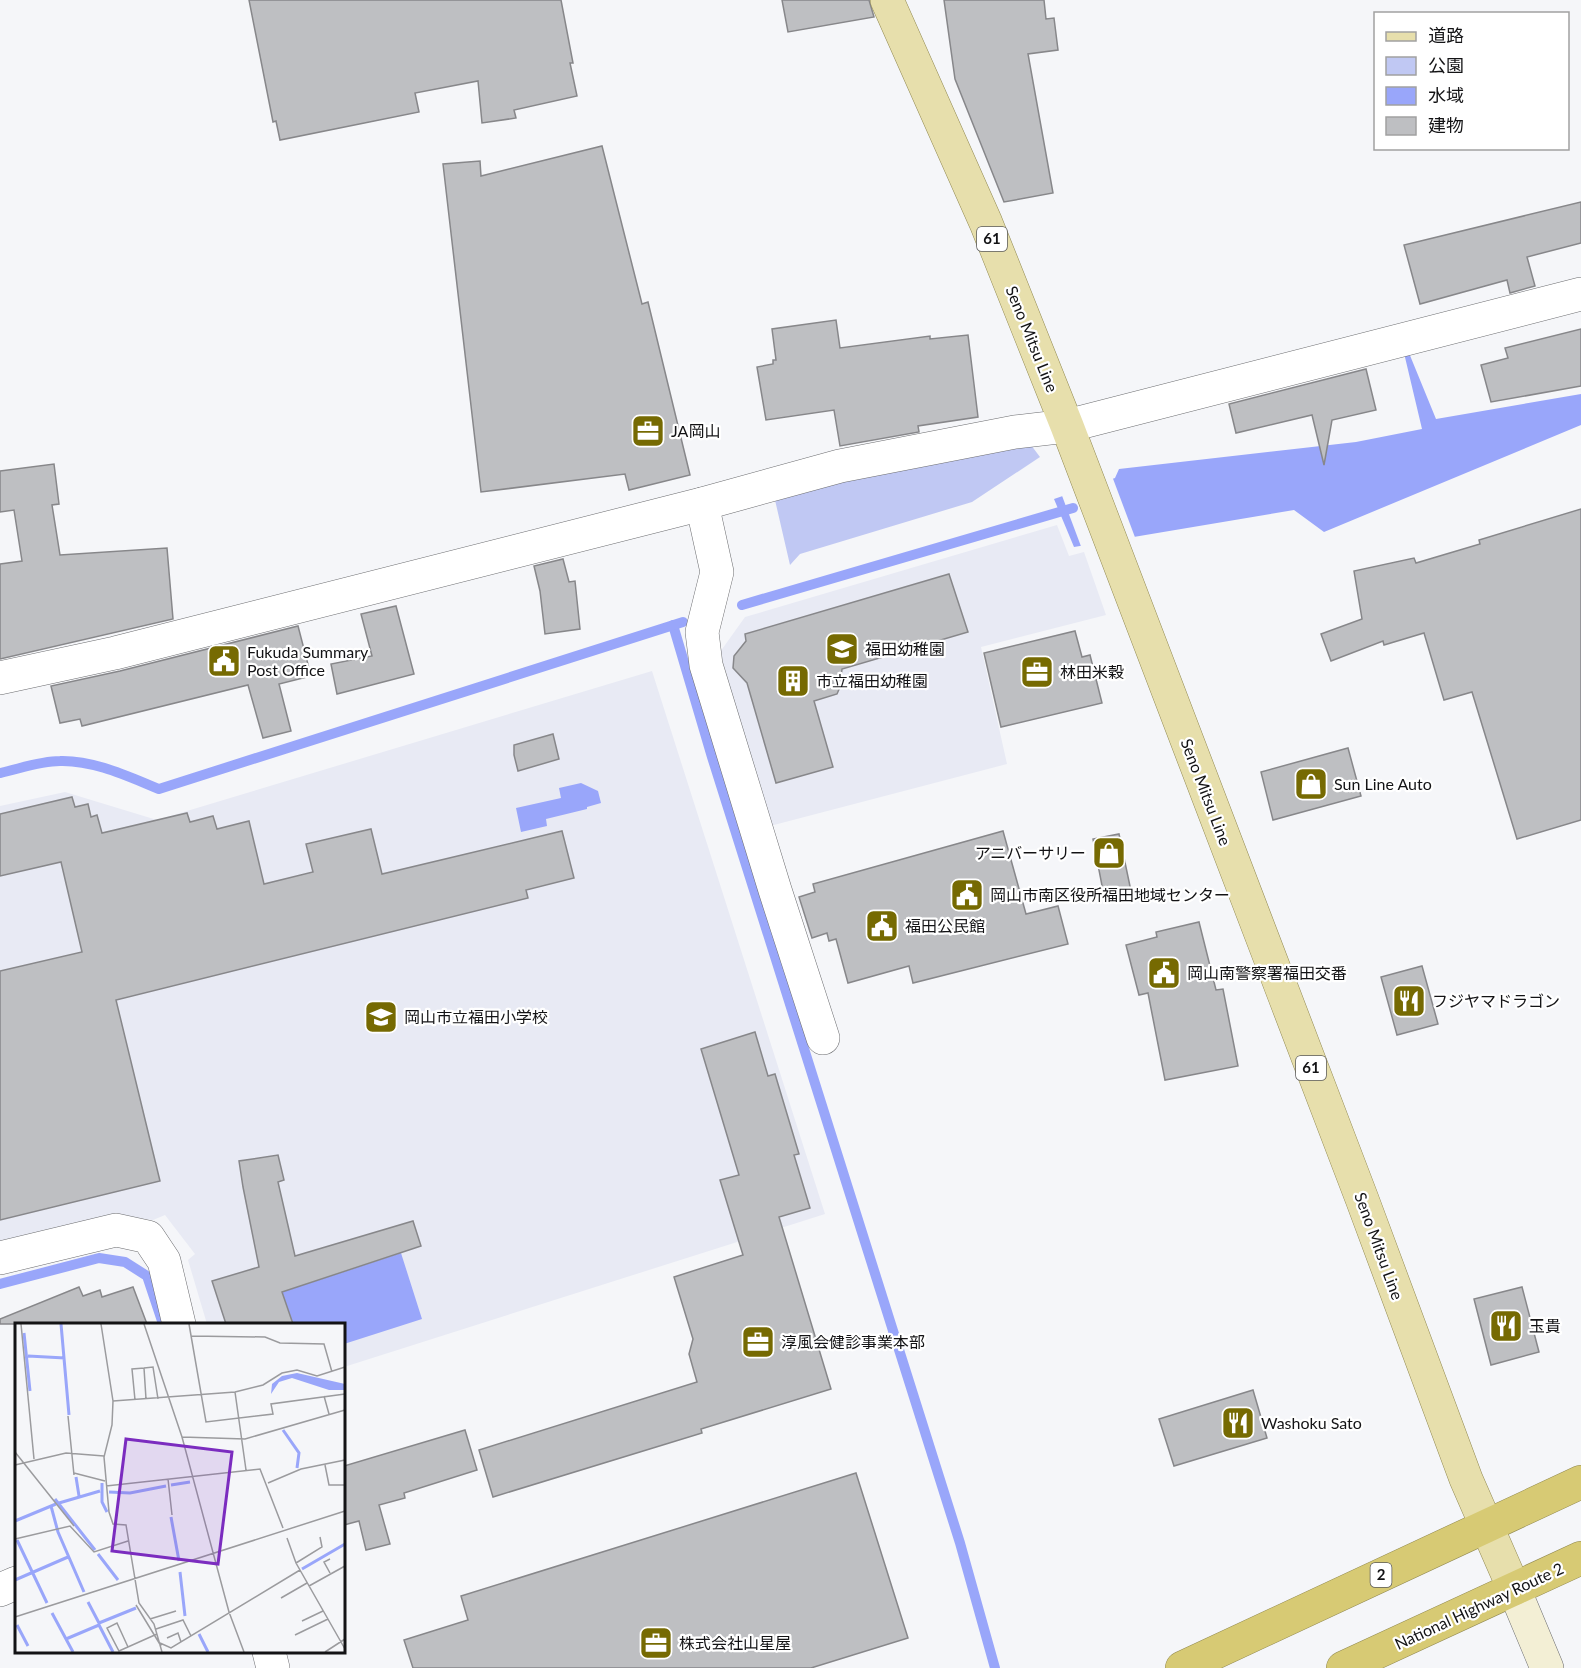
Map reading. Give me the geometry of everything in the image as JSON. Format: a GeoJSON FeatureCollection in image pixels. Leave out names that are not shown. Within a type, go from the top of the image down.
{"type":"FeatureCollection","features":[{"type":"Feature","properties":{"kind":"highway","name":"2"},"geometry":{"type":"LineString","coordinates":[[1182,1668],[1581,1482]]}},
{"type":"Feature","properties":{"kind":"highway","name":"National Highway Route 2"},"geometry":{"type":"LineString","coordinates":[[1343,1668],[1581,1558]]}},
{"type":"Feature","properties":{"kind":"main road","name":"Seno Mitsu Line"},"geometry":{"type":"LineString","coordinates":[[886,0],[986,224],[1067,426],[1362,1199],[1466,1479],[1514,1589]]}},
{"type":"Feature","properties":{"kind":"main road"},"geometry":{"type":"LineString","coordinates":[[1514,1589],[1547,1668]]}},
{"type":"Feature","properties":{"kind":"street"},"geometry":{"type":"LineString","coordinates":[[0,678],[115,653],[702,504],[840,466],[1015,432],[1067,426],[1581,294]]}},
{"type":"Feature","properties":{"kind":"street"},"geometry":{"type":"LineString","coordinates":[[702,504],[717,572],[702,632],[706,665],[823,1038]]}},
{"type":"Feature","properties":{"kind":"street"},"geometry":{"type":"LineString","coordinates":[[0,1258],[116,1230],[148,1238],[164,1261],[180,1323]]}},
{"type":"Feature","properties":{"kind":"street"},"geometry":{"type":"LineString","coordinates":[[0,1590],[15,1583]]}},
{"type":"Feature","properties":{"kind":"street"},"geometry":{"type":"LineString","coordinates":[[269,1653],[273,1668]]}},
{"type":"Feature","properties":{"kind":"shaded area"},"geometry":{"type":"Polygon","coordinates":[[[1057,525],[1069,556],[1084,552],[1106,615],[981,647],[1007,764],[770,826],[720,652],[745,617],[1057,525]]]}},
{"type":"Feature","properties":{"kind":"shaded area","name":"岡山市立福田小学校"},"geometry":{"type":"Polygon","coordinates":[[[652,671],[825,1214],[345,1367],[345,1323],[207,1323],[188,1260],[195,1254],[165,1215],[153,1220],[116,1215],[0,1242],[0,806],[65,792],[157,820],[652,671]]]}},
{"type":"Feature","properties":{"kind":"green space"},"geometry":{"type":"Polygon","coordinates":[[[1031,445],[1040,457],[972,502],[800,554],[790,565],[775,500],[852,475],[1031,445]]]}},
{"type":"Feature","properties":{"kind":"water"},"geometry":{"type":"Polygon","coordinates":[[[1404,353],[1409,353],[1436,419],[1581,394],[1581,425],[1324,532],[1294,510],[1074,547],[1054,499],[1115,478],[1119,469],[1356,442],[1422,429],[1404,353]]]}},
{"type":"Feature","properties":{"kind":"water"},"geometry":{"type":"Polygon","coordinates":[[[581,783],[598,791],[601,803],[587,807],[587,809],[546,819],[547,826],[521,832],[516,808],[561,798],[559,788],[581,783]]]}},
{"type":"Feature","properties":{"kind":"water"},"geometry":{"type":"Polygon","coordinates":[[[401,1253],[422,1319],[345,1344],[345,1323],[293,1323],[282,1292],[401,1253]]]}},
{"type":"Feature","properties":{"kind":"pier"},"geometry":{"type":"Polygon","coordinates":[[[1112,476],[1136,540],[1082,549],[1061,493],[1112,476]]]}},
{"type":"Feature","properties":{"kind":"building"},"geometry":{"type":"Polygon","coordinates":[[[249,0],[561,0],[577,96],[514,110],[516,118],[482,123],[478,81],[415,93],[419,112],[280,140],[276,121],[273,122],[249,0]]]}},
{"type":"Feature","properties":{"kind":"building"},"geometry":{"type":"Polygon","coordinates":[[[782,0],[869,0],[874,17],[788,32],[782,0]]]}},
{"type":"Feature","properties":{"kind":"building"},"geometry":{"type":"Polygon","coordinates":[[[944,0],[1044,0],[1046,19],[1054,18],[1058,50],[1028,54],[1053,193],[1004,202],[955,79],[944,0]]]}},
{"type":"Feature","properties":{"kind":"building"},"geometry":{"type":"Polygon","coordinates":[[[602,146],[642,304],[648,302],[690,475],[629,490],[625,474],[481,492],[443,164],[480,161],[481,176],[602,146]]]}},
{"type":"Feature","properties":{"kind":"building"},"geometry":{"type":"Polygon","coordinates":[[[1581,202],[1581,243],[1527,257],[1535,286],[1510,293],[1507,280],[1420,304],[1404,245],[1581,202]]]}},
{"type":"Feature","properties":{"kind":"building"},"geometry":{"type":"Polygon","coordinates":[[[836,320],[840,348],[930,336],[930,339],[968,335],[978,417],[918,426],[919,432],[840,446],[834,410],[766,420],[757,367],[773,364],[773,360],[776,360],[772,329],[836,320]]]}},
{"type":"Feature","properties":{"kind":"building"},"geometry":{"type":"Polygon","coordinates":[[[1581,329],[1581,386],[1491,402],[1481,365],[1508,358],[1505,348],[1581,329]]]}},
{"type":"Feature","properties":{"kind":"building"},"geometry":{"type":"Polygon","coordinates":[[[1366,369],[1376,410],[1332,420],[1324,465],[1312,415],[1236,433],[1229,404],[1366,369]]]}},
{"type":"Feature","properties":{"kind":"building"},"geometry":{"type":"Polygon","coordinates":[[[54,464],[59,504],[52,505],[60,555],[167,548],[173,619],[0,659],[0,564],[22,561],[14,510],[0,512],[0,471],[54,464]]]}},
{"type":"Feature","properties":{"kind":"building"},"geometry":{"type":"Polygon","coordinates":[[[1581,509],[1581,820],[1517,839],[1472,692],[1444,700],[1424,633],[1384,645],[1383,641],[1331,661],[1321,634],[1362,619],[1354,571],[1414,558],[1416,563],[1480,544],[1479,540],[1581,509]]]}},
{"type":"Feature","properties":{"kind":"building"},"geometry":{"type":"Polygon","coordinates":[[[563,559],[569,582],[575,581],[580,629],[545,634],[540,591],[534,566],[563,559]]]}},
{"type":"Feature","properties":{"kind":"building","name":"市立福田幼稚園"},"geometry":{"type":"Polygon","coordinates":[[[949,574],[968,632],[842,669],[837,694],[814,701],[833,767],[776,783],[747,683],[733,668],[734,656],[746,641],[745,634],[949,574]]]}},
{"type":"Feature","properties":{"kind":"building"},"geometry":{"type":"Polygon","coordinates":[[[396,606],[414,674],[337,694],[331,664],[372,656],[361,614],[396,606]]]}},
{"type":"Feature","properties":{"kind":"building"},"geometry":{"type":"Polygon","coordinates":[[[298,626],[311,676],[279,684],[291,731],[263,738],[248,685],[82,726],[80,719],[60,723],[51,686],[298,626]]]}},
{"type":"Feature","properties":{"kind":"building","name":"林田米穀"},"geometry":{"type":"Polygon","coordinates":[[[1075,631],[1082,657],[1090,655],[1102,703],[1001,727],[984,653],[1075,631]]]}},
{"type":"Feature","properties":{"kind":"building"},"geometry":{"type":"Polygon","coordinates":[[[553,734],[559,759],[518,771],[514,745],[553,734]]]}},
{"type":"Feature","properties":{"kind":"building","name":"Sun Line Auto"},"geometry":{"type":"Polygon","coordinates":[[[1348,748],[1361,796],[1273,820],[1261,772],[1348,748]]]}},
{"type":"Feature","properties":{"kind":"building"},"geometry":{"type":"Polygon","coordinates":[[[72,797],[75,807],[88,804],[91,817],[97,815],[102,833],[187,813],[190,822],[213,816],[217,829],[249,821],[264,884],[313,872],[306,844],[371,829],[382,874],[562,831],[574,878],[526,890],[528,898],[116,1000],[160,1181],[0,1220],[0,971],[82,952],[61,862],[0,876],[0,814],[72,797]]]}},
{"type":"Feature","properties":{"kind":"building","name":"福田公民館"},"geometry":{"type":"Polygon","coordinates":[[[1003,831],[1026,914],[1058,906],[1068,944],[913,983],[909,966],[848,983],[836,939],[829,941],[827,933],[812,938],[799,897],[815,892],[813,884],[1003,831]]]}},
{"type":"Feature","properties":{"kind":"building","name":"アニバーサリー"},"geometry":{"type":"Polygon","coordinates":[[[1119,834],[1131,891],[1104,896],[1093,839],[1119,834]]]}},
{"type":"Feature","properties":{"kind":"building"},"geometry":{"type":"Polygon","coordinates":[[[1199,922],[1216,990],[1223,989],[1238,1066],[1165,1080],[1148,993],[1139,995],[1126,945],[1157,937],[1156,932],[1199,922]]]}},
{"type":"Feature","properties":{"kind":"building","name":"フジヤマドラゴン"},"geometry":{"type":"Polygon","coordinates":[[[1422,966],[1438,1024],[1397,1035],[1381,977],[1422,966]]]}},
{"type":"Feature","properties":{"kind":"building"},"geometry":{"type":"Polygon","coordinates":[[[755,1032],[768,1076],[775,1074],[799,1154],[794,1155],[810,1208],[779,1217],[831,1389],[701,1429],[702,1433],[493,1497],[479,1450],[697,1382],[689,1354],[693,1339],[674,1277],[743,1255],[720,1180],[739,1175],[701,1049],[755,1032]]]}},
{"type":"Feature","properties":{"kind":"building"},"geometry":{"type":"Polygon","coordinates":[[[278,1155],[284,1180],[278,1182],[295,1256],[413,1221],[421,1246],[282,1292],[293,1323],[226,1323],[212,1281],[259,1267],[239,1161],[278,1155]]]}},
{"type":"Feature","properties":{"kind":"building"},"geometry":{"type":"Polygon","coordinates":[[[79,1287],[83,1296],[100,1290],[102,1297],[133,1287],[147,1323],[0,1324],[0,1319],[79,1287]]]}},
{"type":"Feature","properties":{"kind":"building"},"geometry":{"type":"Polygon","coordinates":[[[1522,1287],[1539,1352],[1491,1365],[1474,1299],[1522,1287]]]}},
{"type":"Feature","properties":{"kind":"building"},"geometry":{"type":"Polygon","coordinates":[[[1253,1390],[1267,1438],[1174,1466],[1159,1419],[1253,1390]]]}},
{"type":"Feature","properties":{"kind":"building"},"geometry":{"type":"Polygon","coordinates":[[[465,1430],[477,1470],[404,1493],[405,1498],[379,1505],[390,1544],[366,1550],[359,1521],[345,1525],[345,1466],[465,1430]]]}},
{"type":"Feature","properties":{"kind":"building"},"geometry":{"type":"Polygon","coordinates":[[[856,1473],[908,1638],[811,1668],[413,1668],[404,1640],[468,1620],[461,1596],[856,1473]]]}},
{"type":"Feature","properties":{"kind":"waterway"},"geometry":{"type":"LineString","coordinates":[[742,605],[1073,508]]}},
{"type":"Feature","properties":{"kind":"waterway"},"geometry":{"type":"LineString","coordinates":[[0,773],[45,762],[73,761],[111,770],[159,789],[683,622]]}},
{"type":"Feature","properties":{"kind":"waterway"},"geometry":{"type":"LineString","coordinates":[[673,625],[712,757],[960,1543],[995,1668]]}},
{"type":"Feature","properties":{"kind":"waterway"},"geometry":{"type":"LineString","coordinates":[[0,1284],[99,1258],[125,1262],[147,1276],[163,1323]]}},
{"type":"Feature","properties":{"kind":"place","name":"JA岡山"},"geometry":{"type":"Point","coordinates":[648,431]}},
{"type":"Feature","properties":{"kind":"place","name":"福田幼稚園"},"geometry":{"type":"Point","coordinates":[842,649]}},
{"type":"Feature","properties":{"kind":"place","name":"Fukuda Summary Post Office"},"geometry":{"type":"Point","coordinates":[224,661]}},
{"type":"Feature","properties":{"kind":"place","name":"林田米穀"},"geometry":{"type":"Point","coordinates":[1037,672]}},
{"type":"Feature","properties":{"kind":"place","name":"市立福田幼稚園"},"geometry":{"type":"Point","coordinates":[793,681]}},
{"type":"Feature","properties":{"kind":"place","name":"Sun Line Auto"},"geometry":{"type":"Point","coordinates":[1311,784]}},
{"type":"Feature","properties":{"kind":"place","name":"アニバーサリー"},"geometry":{"type":"Point","coordinates":[1109,853]}},
{"type":"Feature","properties":{"kind":"place","name":"岡山市南区役所福田地域センター"},"geometry":{"type":"Point","coordinates":[967,895]}},
{"type":"Feature","properties":{"kind":"place","name":"福田公民館"},"geometry":{"type":"Point","coordinates":[882,926]}},
{"type":"Feature","properties":{"kind":"place","name":"岡山南警察署福田交番"},"geometry":{"type":"Point","coordinates":[1164,973]}},
{"type":"Feature","properties":{"kind":"place","name":"フジヤマドラゴン"},"geometry":{"type":"Point","coordinates":[1409,1001]}},
{"type":"Feature","properties":{"kind":"place","name":"岡山市立福田小学校"},"geometry":{"type":"Point","coordinates":[381,1017]}},
{"type":"Feature","properties":{"kind":"place","name":"玉貴"},"geometry":{"type":"Point","coordinates":[1506,1326]}},
{"type":"Feature","properties":{"kind":"place","name":"淳風会健診事業本部"},"geometry":{"type":"Point","coordinates":[758,1342]}},
{"type":"Feature","properties":{"kind":"place","name":"Washoku Sato"},"geometry":{"type":"Point","coordinates":[1238,1423]}},
{"type":"Feature","properties":{"kind":"place","name":"株式会社山星屋"},"geometry":{"type":"Point","coordinates":[656,1643]}}]}
